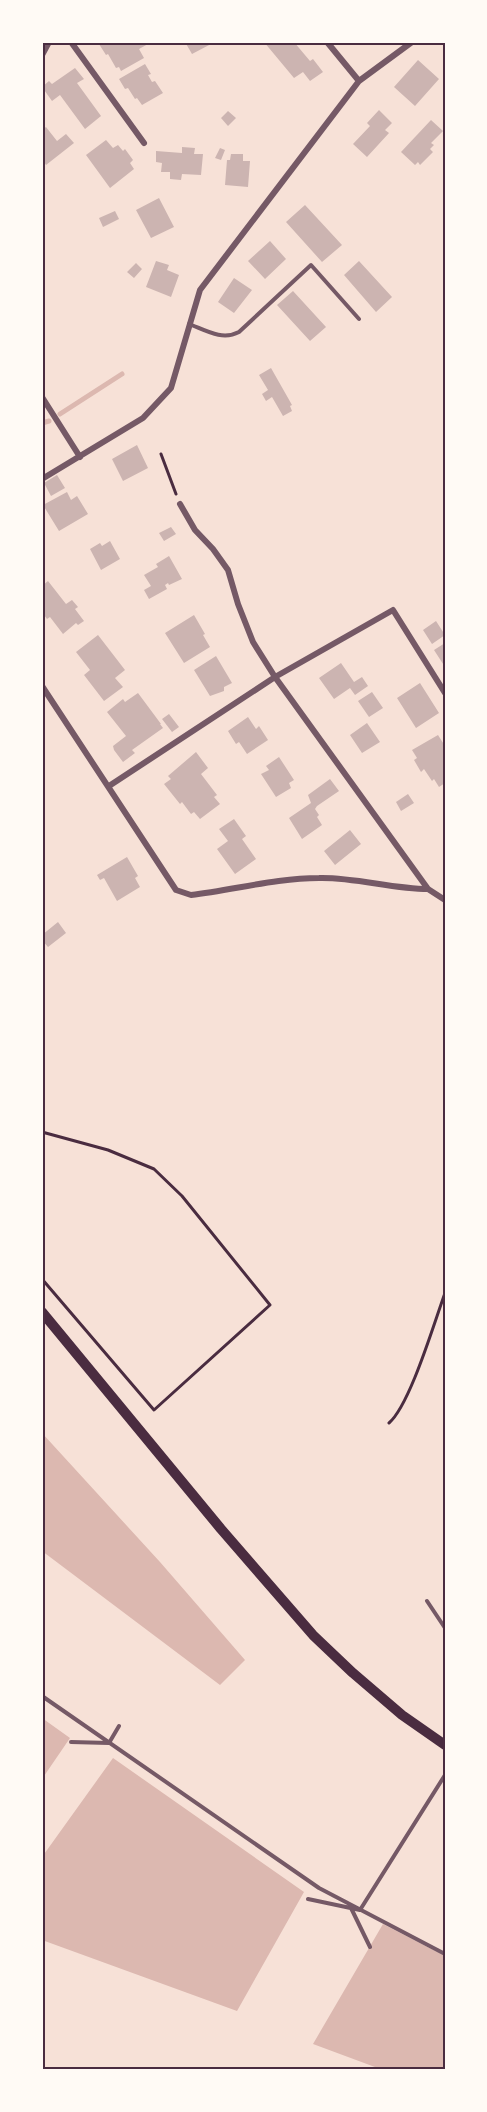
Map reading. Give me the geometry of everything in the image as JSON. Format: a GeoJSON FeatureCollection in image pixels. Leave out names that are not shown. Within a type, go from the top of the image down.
{"type":"FeatureCollection","features":[{"type":"Feature","properties":{"kind":"main road"},"geometry":{"type":"LineString","coordinates":[[42,1312],[221,1529],[313,1635],[402,1715],[445,1745]]}},
{"type":"Feature","properties":{"kind":"street"},"geometry":{"type":"LineString","coordinates":[[42,55],[49,42]]}},
{"type":"Feature","properties":{"kind":"street"},"geometry":{"type":"LineString","coordinates":[[71,42],[144,142]]}},
{"type":"Feature","properties":{"kind":"street"},"geometry":{"type":"LineString","coordinates":[[327,42],[359,81]]}},
{"type":"Feature","properties":{"kind":"street"},"geometry":{"type":"LineString","coordinates":[[42,479],[143,418],[171,388],[200,290],[359,81],[412,42]]}},
{"type":"Feature","properties":{"kind":"street"},"geometry":{"type":"LineString","coordinates":[[42,397],[80,457]]}},
{"type":"Feature","properties":{"kind":"street"},"geometry":{"type":"LineString","coordinates":[[180,504],[195,530],[228,570],[238,604],[254,642],[275,677],[429,890],[445,900]]}},
{"type":"Feature","properties":{"kind":"street"},"geometry":{"type":"LineString","coordinates":[[109,786],[275,677],[393,610],[445,693]]}},
{"type":"Feature","properties":{"kind":"street"},"geometry":{"type":"LineString","coordinates":[[42,686],[176,890],[191,895],[291,879],[322,878],[429,890]]}},
{"type":"Feature","properties":{"kind":"lane"},"geometry":{"type":"LineString","coordinates":[[189,324],[224,337],[232,336],[311,265],[359,319]]}},
{"type":"Feature","properties":{"kind":"lane"},"geometry":{"type":"LineString","coordinates":[[427,1601],[445,1628]]}},
{"type":"Feature","properties":{"kind":"lane"},"geometry":{"type":"LineString","coordinates":[[42,1696],[319,1888],[445,1954]]}},
{"type":"Feature","properties":{"kind":"lane"},"geometry":{"type":"LineString","coordinates":[[109,1743],[119,1726]]}},
{"type":"Feature","properties":{"kind":"lane"},"geometry":{"type":"LineString","coordinates":[[70,1742],[109,1743]]}},
{"type":"Feature","properties":{"kind":"lane"},"geometry":{"type":"LineString","coordinates":[[360,1910],[445,1775]]}},
{"type":"Feature","properties":{"kind":"lane"},"geometry":{"type":"LineString","coordinates":[[308,1899],[360,1910]]}},
{"type":"Feature","properties":{"kind":"lane"},"geometry":{"type":"LineString","coordinates":[[351,1908],[370,1947]]}},
{"type":"Feature","properties":{"kind":"path"},"geometry":{"type":"LineString","coordinates":[[161,454],[180,504]]}},
{"type":"Feature","properties":{"kind":"path"},"geometry":{"type":"LineString","coordinates":[[42,1132],[108,1149],[154,1169],[182,1196],[270,1305],[154,1410],[42,1280]]}},
{"type":"Feature","properties":{"kind":"path"},"geometry":{"type":"LineString","coordinates":[[389,1423],[397,1415],[445,1293]]}},
{"type":"Feature","properties":{"kind":"shaded area"},"geometry":{"type":"Polygon","coordinates":[[[42,1433],[160,1562],[245,1660],[220,1685],[42,1551],[42,1433]]]}},
{"type":"Feature","properties":{"kind":"shaded area"},"geometry":{"type":"Polygon","coordinates":[[[42,1718],[70,1738],[42,1779],[42,1718]]]}},
{"type":"Feature","properties":{"kind":"shaded area"},"geometry":{"type":"Polygon","coordinates":[[[113,1758],[304,1892],[237,2011],[42,1940],[42,1857],[113,1758]]]}},
{"type":"Feature","properties":{"kind":"shaded area"},"geometry":{"type":"Polygon","coordinates":[[[383,1924],[445,1956],[445,2070],[383,2070],[313,2044],[383,1924]]]}},
{"type":"Feature","properties":{"kind":"building"},"geometry":{"type":"Polygon","coordinates":[[[103,42],[147,42],[148,44],[139,49],[144,58],[121,71],[119,67],[116,68],[99,44],[103,42]]]}},
{"type":"Feature","properties":{"kind":"building"},"geometry":{"type":"Polygon","coordinates":[[[185,42],[210,42],[211,44],[192,54],[185,42]]]}},
{"type":"Feature","properties":{"kind":"building"},"geometry":{"type":"Polygon","coordinates":[[[264,42],[294,42],[310,61],[313,59],[323,72],[310,81],[303,72],[294,78],[264,42]]]}},
{"type":"Feature","properties":{"kind":"building"},"geometry":{"type":"Polygon","coordinates":[[[418,60],[439,79],[415,106],[394,87],[418,60]]]}},
{"type":"Feature","properties":{"kind":"building"},"geometry":{"type":"Polygon","coordinates":[[[145,64],[151,74],[148,75],[152,82],[155,81],[163,93],[142,105],[128,88],[125,89],[119,79],[145,64]]]}},
{"type":"Feature","properties":{"kind":"building"},"geometry":{"type":"Polygon","coordinates":[[[75,68],[84,79],[77,83],[101,116],[85,129],[60,95],[52,101],[42,87],[49,81],[52,84],[75,68]]]}},
{"type":"Feature","properties":{"kind":"building"},"geometry":{"type":"Polygon","coordinates":[[[379,110],[392,123],[385,130],[389,133],[367,157],[353,144],[370,126],[367,123],[379,110]]]}},
{"type":"Feature","properties":{"kind":"building"},"geometry":{"type":"Polygon","coordinates":[[[228,111],[236,118],[228,126],[221,118],[228,111]]]}},
{"type":"Feature","properties":{"kind":"building"},"geometry":{"type":"Polygon","coordinates":[[[431,120],[443,131],[431,143],[434,145],[430,149],[433,152],[420,165],[418,162],[415,165],[401,152],[431,120]]]}},
{"type":"Feature","properties":{"kind":"building"},"geometry":{"type":"Polygon","coordinates":[[[46,127],[57,141],[66,134],[74,143],[46,165],[42,159],[42,130],[46,127]]]}},
{"type":"Feature","properties":{"kind":"building"},"geometry":{"type":"Polygon","coordinates":[[[106,140],[113,148],[118,145],[123,151],[125,149],[133,160],[130,163],[134,169],[110,188],[86,155],[106,140]]]}},
{"type":"Feature","properties":{"kind":"building"},"geometry":{"type":"Polygon","coordinates":[[[182,147],[195,148],[194,154],[203,154],[201,175],[182,174],[181,180],[170,179],[170,172],[161,172],[162,163],[156,162],[156,151],[182,153],[182,147]]]}},
{"type":"Feature","properties":{"kind":"building"},"geometry":{"type":"Polygon","coordinates":[[[220,148],[225,150],[221,160],[215,158],[220,148]]]}},
{"type":"Feature","properties":{"kind":"building"},"geometry":{"type":"Polygon","coordinates":[[[231,154],[243,154],[243,161],[250,161],[248,187],[225,185],[227,160],[230,160],[231,154]]]}},
{"type":"Feature","properties":{"kind":"building"},"geometry":{"type":"Polygon","coordinates":[[[159,198],[174,227],[151,238],[136,210],[159,198]]]}},
{"type":"Feature","properties":{"kind":"building"},"geometry":{"type":"Polygon","coordinates":[[[305,205],[342,245],[322,262],[286,222],[305,205]]]}},
{"type":"Feature","properties":{"kind":"building"},"geometry":{"type":"Polygon","coordinates":[[[115,211],[119,219],[103,227],[99,218],[115,211]]]}},
{"type":"Feature","properties":{"kind":"building"},"geometry":{"type":"Polygon","coordinates":[[[270,241],[286,259],[265,279],[248,261],[270,241]]]}},
{"type":"Feature","properties":{"kind":"building"},"geometry":{"type":"Polygon","coordinates":[[[156,261],[169,265],[167,270],[179,275],[171,297],[146,287],[156,261]]]}},
{"type":"Feature","properties":{"kind":"building"},"geometry":{"type":"Polygon","coordinates":[[[359,261],[392,297],[376,312],[344,275],[359,261]]]}},
{"type":"Feature","properties":{"kind":"building"},"geometry":{"type":"Polygon","coordinates":[[[136,263],[142,269],[134,278],[127,272],[136,263]]]}},
{"type":"Feature","properties":{"kind":"building"},"geometry":{"type":"Polygon","coordinates":[[[234,278],[252,290],[234,313],[218,302],[234,278]]]}},
{"type":"Feature","properties":{"kind":"building"},"geometry":{"type":"Polygon","coordinates":[[[293,291],[326,327],[310,341],[277,305],[293,291]]]}},
{"type":"Feature","properties":{"kind":"building"},"geometry":{"type":"Polygon","coordinates":[[[271,368],[292,405],[290,406],[292,411],[283,416],[272,397],[266,401],[262,394],[268,390],[259,375],[271,368]]]}},
{"type":"Feature","properties":{"kind":"building"},"geometry":{"type":"Polygon","coordinates":[[[137,445],[148,468],[123,481],[112,459],[137,445]]]}},
{"type":"Feature","properties":{"kind":"building"},"geometry":{"type":"Polygon","coordinates":[[[57,475],[65,488],[51,496],[44,483],[57,475]]]}},
{"type":"Feature","properties":{"kind":"building"},"geometry":{"type":"Polygon","coordinates":[[[67,492],[71,500],[77,496],[88,514],[59,531],[43,505],[67,492]]]}},
{"type":"Feature","properties":{"kind":"building"},"geometry":{"type":"Polygon","coordinates":[[[171,527],[176,534],[164,541],[159,533],[171,527]]]}},
{"type":"Feature","properties":{"kind":"building"},"geometry":{"type":"Polygon","coordinates":[[[110,541],[120,559],[101,570],[90,549],[100,543],[102,546],[110,541]]]}},
{"type":"Feature","properties":{"kind":"building"},"geometry":{"type":"Polygon","coordinates":[[[169,556],[182,579],[169,585],[168,583],[165,585],[167,589],[149,599],[144,590],[151,586],[144,575],[158,567],[156,564],[169,556]]]}},
{"type":"Feature","properties":{"kind":"building"},"geometry":{"type":"Polygon","coordinates":[[[48,581],[66,604],[72,600],[78,607],[75,609],[84,621],[78,625],[76,623],[63,634],[50,617],[47,619],[44,615],[42,617],[42,586],[48,581]]]}},
{"type":"Feature","properties":{"kind":"building"},"geometry":{"type":"Polygon","coordinates":[[[194,615],[210,647],[184,663],[165,633],[194,615]]]}},
{"type":"Feature","properties":{"kind":"building"},"geometry":{"type":"Polygon","coordinates":[[[436,621],[445,635],[432,644],[423,630],[436,621]]]}},
{"type":"Feature","properties":{"kind":"building"},"geometry":{"type":"Polygon","coordinates":[[[98,635],[125,670],[115,678],[123,687],[104,701],[84,675],[90,670],[76,652],[98,635]]]}},
{"type":"Feature","properties":{"kind":"building"},"geometry":{"type":"Polygon","coordinates":[[[445,643],[445,667],[434,650],[445,643]]]}},
{"type":"Feature","properties":{"kind":"building"},"geometry":{"type":"Polygon","coordinates":[[[216,656],[232,683],[224,687],[224,691],[210,696],[194,670],[216,656]]]}},
{"type":"Feature","properties":{"kind":"building"},"geometry":{"type":"Polygon","coordinates":[[[341,663],[354,682],[362,677],[368,686],[355,695],[350,688],[334,699],[319,678],[341,663]]]}},
{"type":"Feature","properties":{"kind":"building"},"geometry":{"type":"Polygon","coordinates":[[[420,683],[439,713],[416,728],[397,698],[420,683]]]}},
{"type":"Feature","properties":{"kind":"building"},"geometry":{"type":"Polygon","coordinates":[[[372,692],[383,708],[369,717],[358,701],[372,692]]]}},
{"type":"Feature","properties":{"kind":"building"},"geometry":{"type":"Polygon","coordinates":[[[138,693],[163,728],[132,750],[135,753],[123,762],[113,746],[126,736],[107,712],[123,699],[125,702],[138,693]]]}},
{"type":"Feature","properties":{"kind":"building"},"geometry":{"type":"Polygon","coordinates":[[[169,714],[179,727],[172,732],[162,719],[169,714]]]}},
{"type":"Feature","properties":{"kind":"building"},"geometry":{"type":"Polygon","coordinates":[[[248,717],[256,729],[259,726],[268,740],[247,754],[239,742],[236,744],[228,731],[248,717]]]}},
{"type":"Feature","properties":{"kind":"building"},"geometry":{"type":"Polygon","coordinates":[[[367,723],[380,742],[362,753],[350,735],[367,723]]]}},
{"type":"Feature","properties":{"kind":"building"},"geometry":{"type":"Polygon","coordinates":[[[438,735],[445,746],[445,783],[439,787],[424,769],[421,772],[414,760],[417,758],[412,750],[438,735]]]}},
{"type":"Feature","properties":{"kind":"building"},"geometry":{"type":"Polygon","coordinates":[[[196,752],[208,768],[201,774],[217,795],[214,797],[220,804],[200,819],[194,812],[191,814],[182,802],[180,804],[164,784],[171,779],[168,776],[196,752]]]}},
{"type":"Feature","properties":{"kind":"building"},"geometry":{"type":"Polygon","coordinates":[[[279,757],[294,780],[289,783],[291,788],[276,797],[261,774],[269,770],[266,766],[279,757]]]}},
{"type":"Feature","properties":{"kind":"building"},"geometry":{"type":"Polygon","coordinates":[[[330,779],[339,791],[317,806],[315,809],[319,815],[317,817],[322,825],[302,839],[289,818],[311,803],[308,795],[330,779]]]}},
{"type":"Feature","properties":{"kind":"building"},"geometry":{"type":"Polygon","coordinates":[[[408,794],[414,803],[401,811],[396,802],[408,794]]]}},
{"type":"Feature","properties":{"kind":"building"},"geometry":{"type":"Polygon","coordinates":[[[234,819],[246,836],[242,839],[256,859],[235,874],[217,849],[228,841],[219,829],[234,819]]]}},
{"type":"Feature","properties":{"kind":"building"},"geometry":{"type":"Polygon","coordinates":[[[350,830],[361,844],[335,865],[324,851],[350,830]]]}},
{"type":"Feature","properties":{"kind":"building"},"geometry":{"type":"Polygon","coordinates":[[[127,857],[138,876],[135,878],[140,887],[117,901],[104,878],[100,880],[97,875],[127,857]]]}},
{"type":"Feature","properties":{"kind":"building"},"geometry":{"type":"Polygon","coordinates":[[[58,922],[66,933],[48,947],[42,940],[42,935],[58,922]]]}},
{"type":"Feature","properties":{"kind":"waterway"},"geometry":{"type":"LineString","coordinates":[[60,414],[122,374]]}},
{"type":"Feature","properties":{"kind":"waterway"},"geometry":{"type":"LineString","coordinates":[[42,423],[49,421]]}}]}
